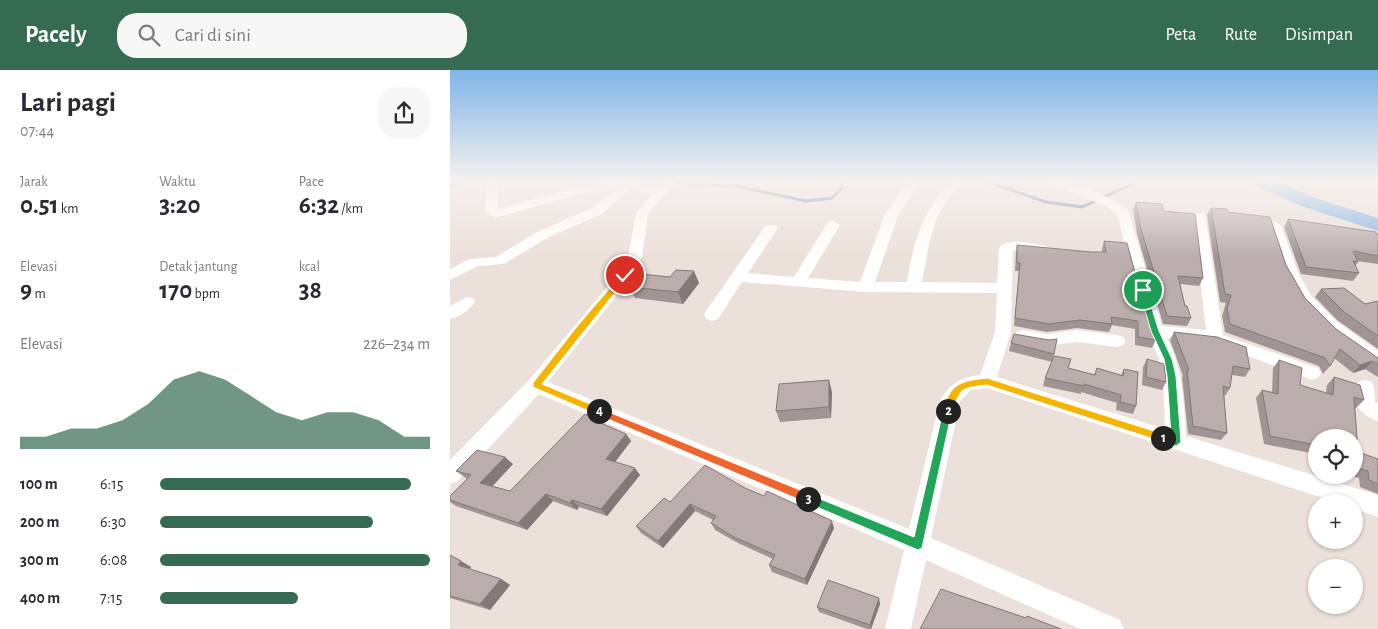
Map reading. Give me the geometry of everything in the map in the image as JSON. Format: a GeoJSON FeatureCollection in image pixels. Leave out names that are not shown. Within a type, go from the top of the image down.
{"type":"FeatureCollection","features":[{"type":"Feature","properties":{"kind":"street"},"geometry":{"type":"LineString","coordinates":[[492,206],[492,212],[495,214],[525,206]]}},
{"type":"Feature","properties":{"kind":"street"},"geometry":{"type":"LineString","coordinates":[[450,275],[475,262],[499,261],[542,236],[597,211],[603,206]]}},
{"type":"Feature","properties":{"kind":"street"},"geometry":{"type":"LineString","coordinates":[[450,474],[536,385],[631,266],[635,257],[642,214],[649,206]]}},
{"type":"Feature","properties":{"kind":"street"},"geometry":{"type":"LineString","coordinates":[[866,287],[891,216],[898,206]]}},
{"type":"Feature","properties":{"kind":"street"},"geometry":{"type":"LineString","coordinates":[[914,287],[919,252],[936,206]]}},
{"type":"Feature","properties":{"kind":"street"},"geometry":{"type":"LineString","coordinates":[[1113,206],[1123,212],[1155,331],[1168,359],[1172,376],[1176,442]]}},
{"type":"Feature","properties":{"kind":"street"},"geometry":{"type":"LineString","coordinates":[[1200,216],[1215,337]]}},
{"type":"Feature","properties":{"kind":"street"},"geometry":{"type":"LineString","coordinates":[[798,282],[833,225]]}},
{"type":"Feature","properties":{"kind":"street"},"geometry":{"type":"LineString","coordinates":[[1274,225],[1296,284],[1307,303],[1319,315],[1378,360]]}},
{"type":"Feature","properties":{"kind":"street"},"geometry":{"type":"LineString","coordinates":[[712,315],[771,228]]}},
{"type":"Feature","properties":{"kind":"street"},"geometry":{"type":"LineString","coordinates":[[987,381],[1003,332],[1007,247],[1060,251]]}},
{"type":"Feature","properties":{"kind":"street"},"geometry":{"type":"LineString","coordinates":[[738,277],[866,287],[1005,288]]}},
{"type":"Feature","properties":{"kind":"street"},"geometry":{"type":"LineString","coordinates":[[450,314],[467,302]]}},
{"type":"Feature","properties":{"kind":"street"},"geometry":{"type":"LineString","coordinates":[[1155,331],[1215,337],[1312,373]]}},
{"type":"Feature","properties":{"kind":"street"},"geometry":{"type":"LineString","coordinates":[[1003,332],[1041,339],[1077,336],[1117,341]]}},
{"type":"Feature","properties":{"kind":"street"},"geometry":{"type":"LineString","coordinates":[[898,629],[950,401],[954,393],[962,386],[987,381],[1378,506]]}},
{"type":"Feature","properties":{"kind":"street"},"geometry":{"type":"LineString","coordinates":[[536,385],[918,544],[1112,629]]}},
{"type":"Feature","properties":{"kind":"street"},"geometry":{"type":"LineString","coordinates":[[1365,387],[1366,406],[1378,413]]}},
{"type":"Feature","properties":{"kind":"building"},"geometry":{"type":"Polygon","coordinates":[[[1137,206],[1163,206],[1164,211],[1195,214],[1203,278],[1178,276],[1185,306],[1187,306],[1191,318],[1167,316],[1140,226],[1137,206]]]}},
{"type":"Feature","properties":{"kind":"building"},"geometry":{"type":"Polygon","coordinates":[[[1211,208],[1227,209],[1227,212],[1270,217],[1286,265],[1305,298],[1336,329],[1378,358],[1378,364],[1372,361],[1360,365],[1340,349],[1330,366],[1325,358],[1230,324],[1227,308],[1231,295],[1225,294],[1211,208]]]}},
{"type":"Feature","properties":{"kind":"building"},"geometry":{"type":"Polygon","coordinates":[[[1288,219],[1376,232],[1378,234],[1378,256],[1353,251],[1358,262],[1353,261],[1359,273],[1306,267],[1288,219]]]}},
{"type":"Feature","properties":{"kind":"building"},"geometry":{"type":"Polygon","coordinates":[[[1104,241],[1127,243],[1149,324],[1156,340],[1138,337],[1138,321],[1111,317],[1112,324],[1080,320],[1049,324],[1015,318],[1020,263],[1017,263],[1017,245],[1106,252],[1104,241]]]}},
{"type":"Feature","properties":{"kind":"building"},"geometry":{"type":"Polygon","coordinates":[[[676,270],[694,271],[678,292],[629,287],[641,274],[670,277],[676,270]]]}},
{"type":"Feature","properties":{"kind":"building"},"geometry":{"type":"Polygon","coordinates":[[[1344,288],[1365,304],[1378,301],[1378,336],[1344,312],[1321,289],[1344,288]]]}},
{"type":"Feature","properties":{"kind":"building"},"geometry":{"type":"Polygon","coordinates":[[[1174,332],[1217,337],[1246,347],[1250,369],[1233,366],[1230,388],[1223,386],[1227,433],[1193,426],[1187,370],[1189,370],[1174,332]]]}},
{"type":"Feature","properties":{"kind":"building"},"geometry":{"type":"Polygon","coordinates":[[[1014,334],[1049,340],[1057,339],[1054,354],[1011,343],[1014,334]]]}},
{"type":"Feature","properties":{"kind":"building"},"geometry":{"type":"Polygon","coordinates":[[[1054,356],[1071,359],[1068,368],[1095,375],[1097,368],[1123,376],[1124,369],[1138,372],[1136,406],[1120,402],[1121,395],[1084,384],[1084,386],[1045,378],[1054,356]]]}},
{"type":"Feature","properties":{"kind":"building"},"geometry":{"type":"Polygon","coordinates":[[[1147,359],[1164,364],[1166,382],[1146,377],[1147,359]]]}},
{"type":"Feature","properties":{"kind":"building"},"geometry":{"type":"Polygon","coordinates":[[[1279,360],[1302,368],[1300,385],[1333,395],[1334,377],[1360,385],[1364,400],[1354,397],[1356,429],[1308,429],[1308,443],[1270,436],[1262,390],[1278,394],[1279,360]]]}},
{"type":"Feature","properties":{"kind":"building"},"geometry":{"type":"Polygon","coordinates":[[[829,380],[829,407],[776,411],[779,384],[829,380]]]}},
{"type":"Feature","properties":{"kind":"building"},"geometry":{"type":"Polygon","coordinates":[[[585,414],[626,434],[606,459],[635,468],[601,509],[572,500],[570,503],[546,494],[518,523],[450,500],[450,496],[471,475],[456,471],[477,450],[505,457],[480,483],[510,491],[585,414]]]}},
{"type":"Feature","properties":{"kind":"building"},"geometry":{"type":"Polygon","coordinates":[[[1363,454],[1378,459],[1378,484],[1369,480],[1368,471],[1363,470],[1363,454]]]}},
{"type":"Feature","properties":{"kind":"building"},"geometry":{"type":"Polygon","coordinates":[[[705,465],[745,488],[764,496],[767,491],[832,521],[805,579],[769,565],[775,555],[734,537],[711,523],[716,516],[690,504],[658,541],[636,526],[664,498],[670,502],[705,465]]]}},
{"type":"Feature","properties":{"kind":"building"},"geometry":{"type":"Polygon","coordinates":[[[450,555],[461,561],[458,565],[501,579],[480,604],[450,596],[450,555]]]}},
{"type":"Feature","properties":{"kind":"building"},"geometry":{"type":"Polygon","coordinates":[[[828,580],[879,598],[870,625],[817,607],[828,580]]]}},
{"type":"Feature","properties":{"kind":"building"},"geometry":{"type":"Polygon","coordinates":[[[941,589],[1026,618],[1027,616],[1061,629],[920,629],[941,589]]]}},
{"type":"Feature","properties":{"kind":"waterway"},"geometry":{"type":"LineString","coordinates":[[1075,206],[1084,206]]}},
{"type":"Feature","properties":{"kind":"waterway"},"geometry":{"type":"LineString","coordinates":[[1320,206],[1378,225]]}},
{"type":"Feature","properties":{"kind":"route"},"geometry":{"type":"LineString","coordinates":[[625,275],[536,385],[918,544],[950,401],[957,389],[966,384],[987,381],[1176,442],[1172,376],[1168,359],[1155,331],[1143,290]]}}]}
